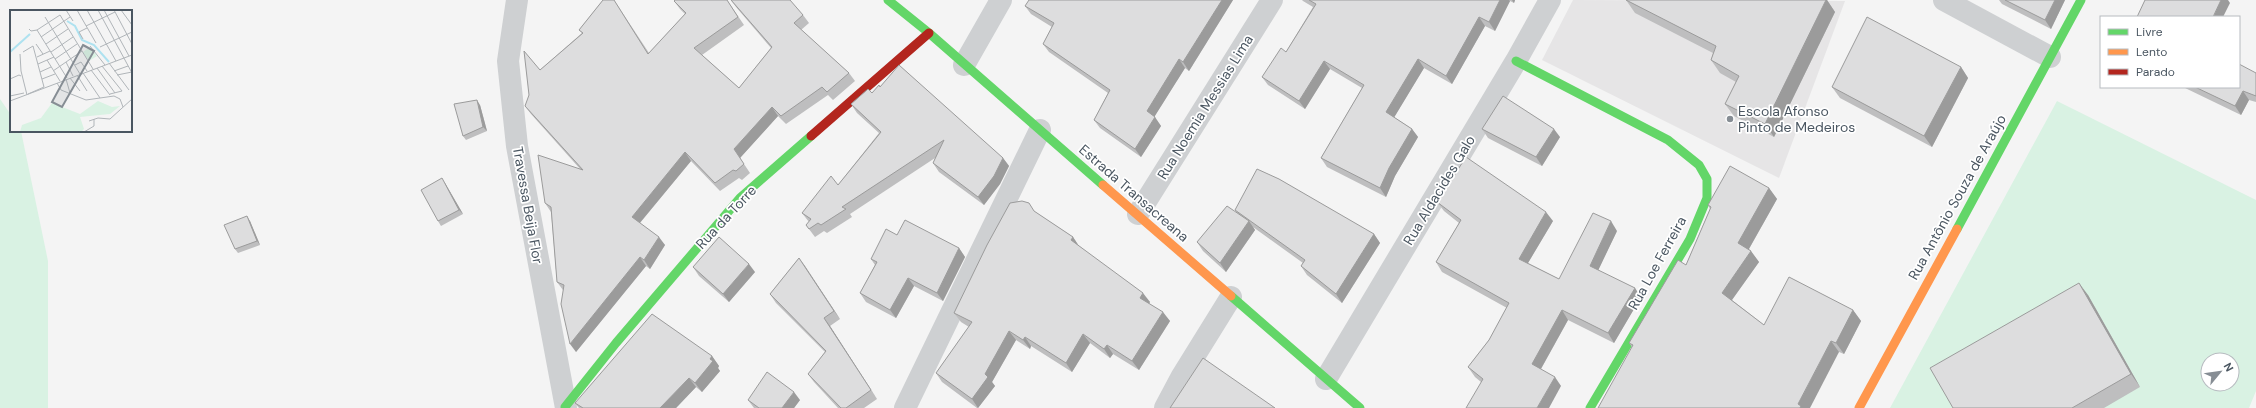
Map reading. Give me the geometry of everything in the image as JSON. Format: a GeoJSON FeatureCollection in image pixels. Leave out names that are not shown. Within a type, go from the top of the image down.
{"type":"FeatureCollection","features":[{"type":"Feature","properties":{"kind":"street","name":"Travessa Beija Flor"},"geometry":{"type":"LineString","coordinates":[[517,0],[508,61],[517,146],[565,408]]}},
{"type":"Feature","properties":{"kind":"street","name":"Estrada Transacreana"},"geometry":{"type":"LineString","coordinates":[[888,0],[1138,214],[1231,297],[1360,408]]}},
{"type":"Feature","properties":{"kind":"street"},"geometry":{"type":"LineString","coordinates":[[964,65],[1000,0]]}},
{"type":"Feature","properties":{"kind":"street","name":"Rua Noemia Messias Lima"},"geometry":{"type":"LineString","coordinates":[[1138,214],[1272,0]]}},
{"type":"Feature","properties":{"kind":"street","name":"Rua Aldacides Galo"},"geometry":{"type":"LineString","coordinates":[[1326,379],[1516,61],[1550,0]]}},
{"type":"Feature","properties":{"kind":"street"},"geometry":{"type":"LineString","coordinates":[[1944,0],[2050,57]]}},
{"type":"Feature","properties":{"kind":"street","name":"Rua Antônio Souza de Araújo"},"geometry":{"type":"LineString","coordinates":[[1859,408],[2080,0]]}},
{"type":"Feature","properties":{"kind":"street","name":"Rua da Torre"},"geometry":{"type":"LineString","coordinates":[[565,408],[616,343],[740,198],[929,34]]}},
{"type":"Feature","properties":{"kind":"street","name":"Rua Loe Ferreira"},"geometry":{"type":"LineString","coordinates":[[1516,61],[1668,140],[1699,165],[1707,179],[1707,198],[1690,239],[1590,408]]}},
{"type":"Feature","properties":{"kind":"street"},"geometry":{"type":"LineString","coordinates":[[905,408],[1040,130]]}},
{"type":"Feature","properties":{"kind":"street"},"geometry":{"type":"LineString","coordinates":[[1165,408],[1182,376],[1231,297]]}},
{"type":"Feature","properties":{"kind":"shaded area","name":"Escola Afonso Pinto de Medeiros"},"geometry":{"type":"Polygon","coordinates":[[[1573,0],[1845,1],[1779,178],[1542,60],[1573,0]]]}},
{"type":"Feature","properties":{"kind":"green space"},"geometry":{"type":"Polygon","coordinates":[[[0,99],[10,114],[10,132],[21,132],[48,261],[48,408],[0,408],[0,99]]]}},
{"type":"Feature","properties":{"kind":"green space"},"geometry":{"type":"Polygon","coordinates":[[[2057,101],[2256,200],[2256,391],[2249,408],[1890,408],[2057,101]]]}},
{"type":"Feature","properties":{"kind":"building"},"geometry":{"type":"Polygon","coordinates":[[[603,0],[614,0],[648,54],[686,13],[674,1],[675,0],[727,0],[738,17],[694,48],[739,88],[772,47],[731,0],[790,0],[803,15],[794,23],[849,73],[827,92],[822,87],[781,116],[772,107],[734,149],[744,164],[736,171],[733,170],[715,183],[685,152],[632,217],[659,237],[644,260],[640,257],[570,344],[561,304],[564,285],[557,282],[551,207],[545,203],[538,155],[583,170],[525,106],[529,95],[524,51],[540,70],[583,33],[579,30],[603,0]]]}},
{"type":"Feature","properties":{"kind":"building"},"geometry":{"type":"Polygon","coordinates":[[[1029,0],[1222,0],[1183,62],[1179,59],[1147,111],[1155,117],[1135,149],[1094,120],[1110,90],[1043,44],[1054,23],[1025,6],[1029,0]]]}},
{"type":"Feature","properties":{"kind":"building"},"geometry":{"type":"Polygon","coordinates":[[[1309,0],[1500,0],[1489,22],[1479,17],[1446,76],[1418,59],[1386,112],[1412,129],[1389,168],[1380,188],[1321,158],[1364,85],[1324,61],[1299,101],[1262,77],[1281,48],[1286,52],[1316,4],[1309,0]]]}},
{"type":"Feature","properties":{"kind":"building"},"geometry":{"type":"Polygon","coordinates":[[[1626,0],[1826,0],[1765,124],[1725,104],[1739,76],[1711,60],[1716,46],[1626,0]]]}},
{"type":"Feature","properties":{"kind":"building"},"geometry":{"type":"Polygon","coordinates":[[[2005,0],[2055,0],[2045,20],[2005,0]]]}},
{"type":"Feature","properties":{"kind":"building"},"geometry":{"type":"Polygon","coordinates":[[[2145,0],[2221,0],[2213,16],[2137,16],[2145,0]]]}},
{"type":"Feature","properties":{"kind":"building"},"geometry":{"type":"Polygon","coordinates":[[[1867,17],[1961,67],[1924,136],[1832,87],[1867,17]]]}},
{"type":"Feature","properties":{"kind":"building"},"geometry":{"type":"Polygon","coordinates":[[[899,65],[1003,158],[994,176],[978,197],[933,163],[944,140],[842,207],[846,209],[821,225],[818,223],[809,229],[806,225],[811,219],[802,213],[831,176],[838,185],[881,132],[851,104],[868,89],[872,93],[879,85],[880,87],[899,65]]]}},
{"type":"Feature","properties":{"kind":"building"},"geometry":{"type":"Polygon","coordinates":[[[2240,65],[2256,73],[2256,96],[2243,91],[2235,106],[2197,88],[2240,88],[2240,65]]]}},
{"type":"Feature","properties":{"kind":"building"},"geometry":{"type":"Polygon","coordinates":[[[1503,96],[1554,129],[1536,157],[1482,129],[1503,96]]]}},
{"type":"Feature","properties":{"kind":"building"},"geometry":{"type":"Polygon","coordinates":[[[477,100],[483,127],[463,136],[454,104],[477,100]]]}},
{"type":"Feature","properties":{"kind":"building"},"geometry":{"type":"Polygon","coordinates":[[[1466,157],[1546,212],[1519,259],[1559,279],[1593,213],[1611,221],[1590,266],[1635,288],[1608,333],[1562,310],[1532,364],[1555,377],[1537,408],[1466,408],[1483,379],[1468,367],[1489,340],[1509,303],[1436,262],[1461,220],[1437,202],[1466,157]]]}},
{"type":"Feature","properties":{"kind":"building"},"geometry":{"type":"Polygon","coordinates":[[[1730,166],[1769,188],[1738,243],[1751,251],[1722,293],[1764,325],[1789,277],[1853,310],[1836,343],[1831,341],[1798,404],[1801,406],[1800,408],[1598,408],[1633,345],[1629,343],[1678,260],[1686,265],[1711,207],[1708,205],[1730,166]]]}},
{"type":"Feature","properties":{"kind":"building"},"geometry":{"type":"Polygon","coordinates":[[[1257,169],[1279,179],[1374,234],[1336,294],[1301,266],[1305,260],[1235,210],[1257,169]]]}},
{"type":"Feature","properties":{"kind":"building"},"geometry":{"type":"Polygon","coordinates":[[[442,178],[459,210],[438,221],[421,190],[442,178]]]}},
{"type":"Feature","properties":{"kind":"building"},"geometry":{"type":"Polygon","coordinates":[[[1022,201],[1029,203],[1034,211],[1073,237],[1071,240],[1143,293],[1140,298],[1163,312],[1132,361],[1107,345],[1104,349],[1083,334],[1066,363],[1025,337],[1023,340],[1009,331],[985,374],[988,377],[972,399],[936,373],[972,322],[954,313],[987,245],[1010,203],[1022,201]]]}},
{"type":"Feature","properties":{"kind":"building"},"geometry":{"type":"Polygon","coordinates":[[[1227,206],[1249,221],[1220,263],[1197,242],[1227,206]]]}},
{"type":"Feature","properties":{"kind":"building"},"geometry":{"type":"Polygon","coordinates":[[[247,216],[257,241],[235,249],[224,225],[247,216]]]}},
{"type":"Feature","properties":{"kind":"building"},"geometry":{"type":"Polygon","coordinates":[[[905,220],[959,248],[937,293],[908,278],[890,310],[860,293],[877,262],[871,259],[886,229],[897,235],[905,220]]]}},
{"type":"Feature","properties":{"kind":"building"},"geometry":{"type":"Polygon","coordinates":[[[719,237],[749,264],[723,294],[693,267],[719,237]]]}},
{"type":"Feature","properties":{"kind":"building"},"geometry":{"type":"Polygon","coordinates":[[[799,258],[834,311],[824,318],[871,390],[846,408],[841,408],[808,374],[826,351],[770,294],[799,258]]]}},
{"type":"Feature","properties":{"kind":"building"},"geometry":{"type":"Polygon","coordinates":[[[2079,283],[2131,374],[2072,408],[1953,408],[1930,368],[2079,283]]]}},
{"type":"Feature","properties":{"kind":"building"},"geometry":{"type":"Polygon","coordinates":[[[652,314],[712,356],[710,359],[713,361],[695,383],[689,378],[660,408],[583,408],[575,403],[652,314]]]}},
{"type":"Feature","properties":{"kind":"building"},"geometry":{"type":"Polygon","coordinates":[[[1203,358],[1275,408],[1170,408],[1203,358]]]}},
{"type":"Feature","properties":{"kind":"building"},"geometry":{"type":"Polygon","coordinates":[[[767,372],[794,392],[782,408],[759,408],[748,400],[767,372]]]}},
{"type":"Feature","properties":{"kind":"traffic: fast"},"geometry":{"type":"LineString","coordinates":[[888,0],[929,33],[1103,185]]}},
{"type":"Feature","properties":{"kind":"traffic: fast"},"geometry":{"type":"LineString","coordinates":[[1957,229],[2081,0]]}},
{"type":"Feature","properties":{"kind":"traffic: fast"},"geometry":{"type":"LineString","coordinates":[[1516,61],[1668,140],[1699,165],[1707,179],[1707,198],[1690,239],[1590,408]]}},
{"type":"Feature","properties":{"kind":"traffic: fast"},"geometry":{"type":"LineString","coordinates":[[565,407],[616,343],[740,198],[811,136]]}},
{"type":"Feature","properties":{"kind":"traffic: fast"},"geometry":{"type":"LineString","coordinates":[[1231,296],[1360,408]]}},
{"type":"Feature","properties":{"kind":"traffic: slow"},"geometry":{"type":"LineString","coordinates":[[1103,185],[1231,296]]}},
{"type":"Feature","properties":{"kind":"traffic: slow"},"geometry":{"type":"LineString","coordinates":[[1859,408],[1957,229]]}},
{"type":"Feature","properties":{"kind":"traffic: jam"},"geometry":{"type":"LineString","coordinates":[[811,136],[929,33]]}},
{"type":"Feature","properties":{"kind":"place","name":"Escola Afonso Pinto de Medeiros"},"geometry":{"type":"Point","coordinates":[1730,119]}}]}
